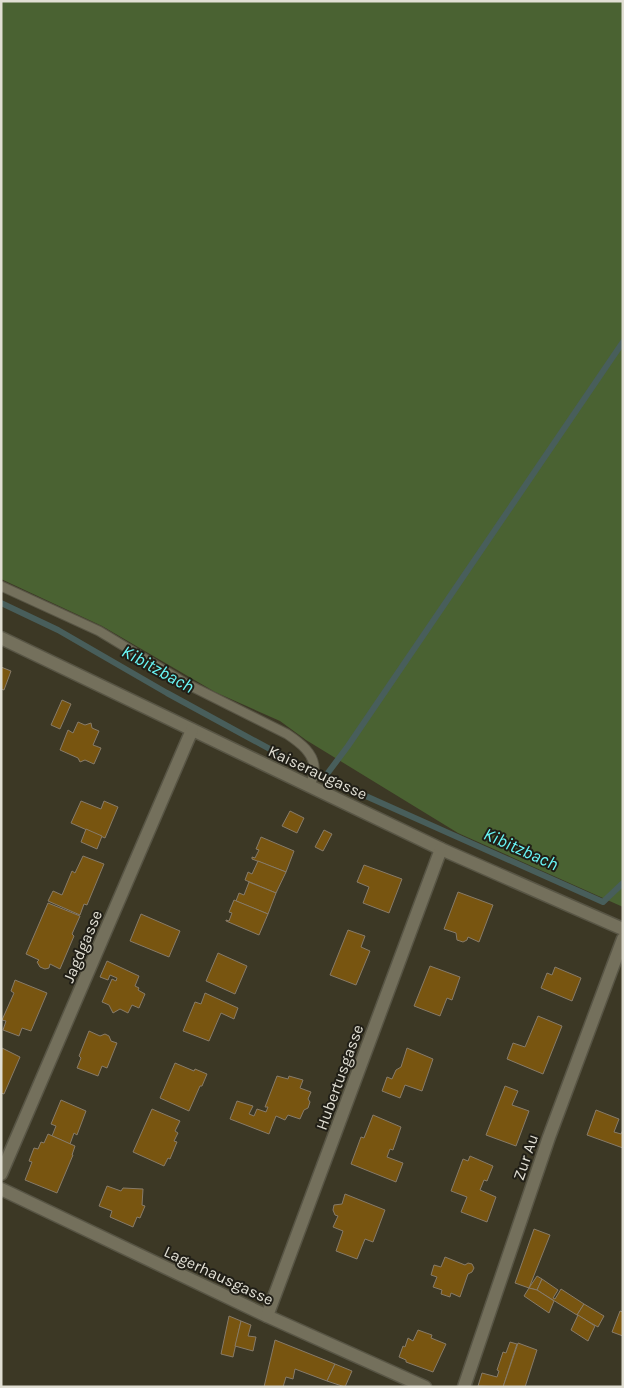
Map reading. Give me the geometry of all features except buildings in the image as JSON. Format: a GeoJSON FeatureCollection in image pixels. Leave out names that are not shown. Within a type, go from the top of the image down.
{"type":"FeatureCollection","features":[{"type":"Feature","properties":{"kind":"street","name":"Kaiseraugasse"},"geometry":{"type":"LineString","coordinates":[[1,638],[441,849],[623,929]]}},
{"type":"Feature","properties":{"kind":"street","name":"Jagdgasse"},"geometry":{"type":"LineString","coordinates":[[1,1174],[192,730]]}},
{"type":"Feature","properties":{"kind":"street","name":"Hubertusgasse"},"geometry":{"type":"LineString","coordinates":[[267,1316],[441,849]]}},
{"type":"Feature","properties":{"kind":"street","name":"Zur Au"},"geometry":{"type":"LineString","coordinates":[[464,1387],[549,1138],[623,939]]}},
{"type":"Feature","properties":{"kind":"street","name":"Lagerhausgasse"},"geometry":{"type":"LineString","coordinates":[[1,1189],[267,1316],[425,1387]]}},
{"type":"Feature","properties":{"kind":"lane"},"geometry":{"type":"LineString","coordinates":[[1,586],[99,631],[185,683],[287,734],[301,744],[311,757],[314,770],[310,786]]}},
{"type":"Feature","properties":{"kind":"green space"},"geometry":{"type":"Polygon","coordinates":[[[1,1],[623,1],[623,907],[458,833],[306,740],[280,721],[215,692],[102,626],[1,579],[1,1]]]}},
{"type":"Feature","properties":{"kind":"waterway"},"geometry":{"type":"LineString","coordinates":[[324,778],[348,746],[623,342]]}},
{"type":"Feature","properties":{"kind":"waterway","name":"Kibitzbach"},"geometry":{"type":"LineString","coordinates":[[1,603],[58,630],[167,693],[299,765]]}},
{"type":"Feature","properties":{"kind":"waterway","name":"Kibitzbach"},"geometry":{"type":"LineString","coordinates":[[321,776],[603,902],[623,883]]}}]}
